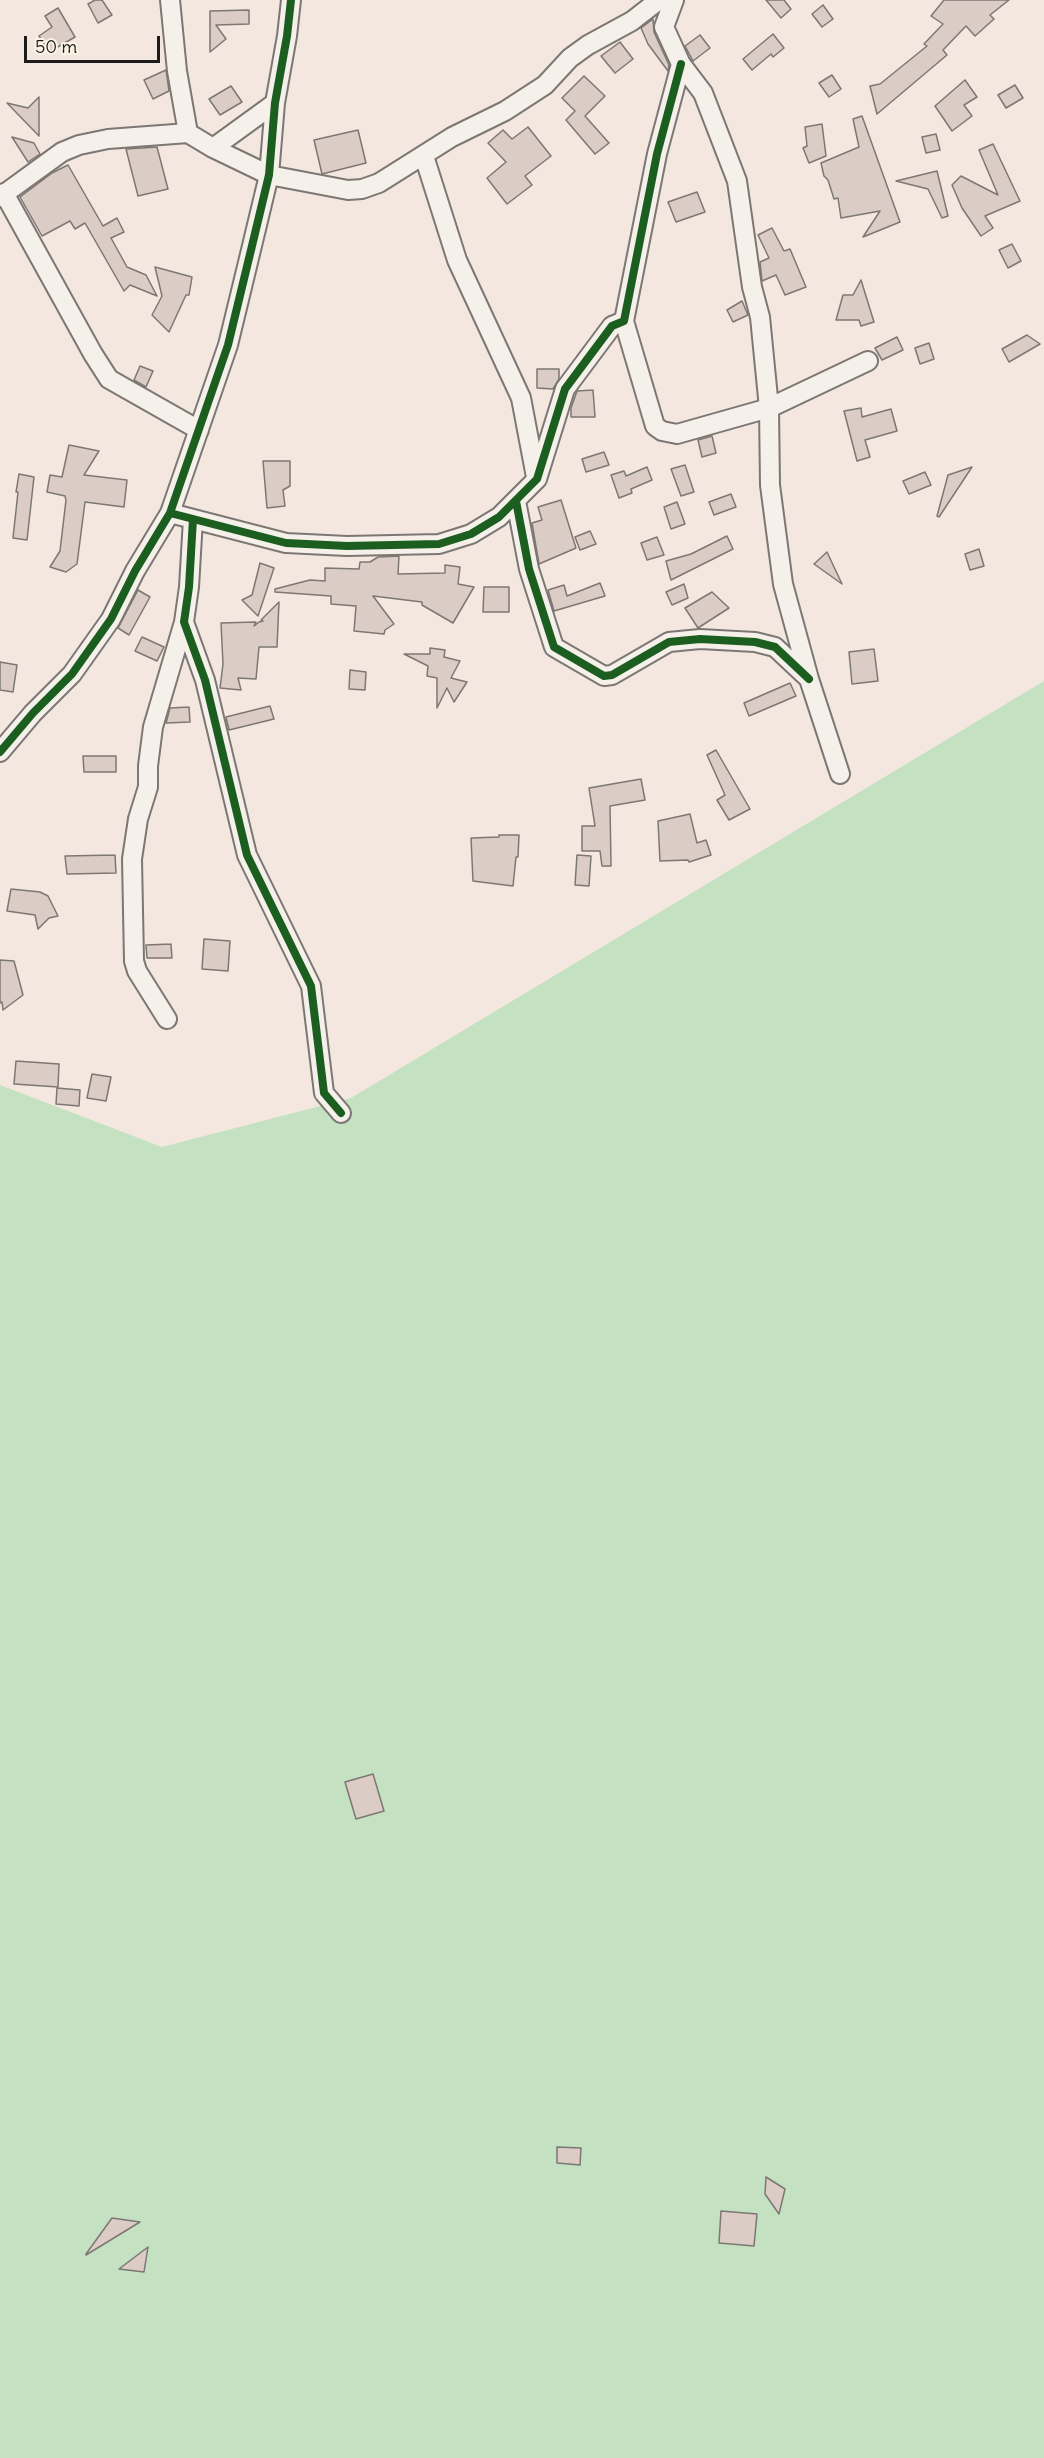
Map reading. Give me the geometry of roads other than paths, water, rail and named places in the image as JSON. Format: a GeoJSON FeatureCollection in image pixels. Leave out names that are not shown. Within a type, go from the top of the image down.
{"type":"FeatureCollection","features":[{"type":"Feature","properties":{"kind":"street"},"geometry":{"type":"LineString","coordinates":[[170,0],[177,71],[188,133]]}},
{"type":"Feature","properties":{"kind":"street"},"geometry":{"type":"LineString","coordinates":[[0,752],[33,712],[72,674],[111,619],[135,571],[170,513],[228,345],[269,175],[275,103],[288,36],[291,0]]}},
{"type":"Feature","properties":{"kind":"street"},"geometry":{"type":"LineString","coordinates":[[199,430],[109,379],[2,195],[62,153],[79,145],[108,139],[188,133],[213,148],[269,175],[348,190],[362,189],[379,183],[452,137],[504,111],[545,85],[570,58],[588,45],[632,21],[659,0]]}},
{"type":"Feature","properties":{"kind":"street"},"geometry":{"type":"LineString","coordinates":[[674,0],[664,27],[681,64],[703,93],[737,181],[752,287],[760,317],[769,408],[770,485],[783,584],[840,774]]}},
{"type":"Feature","properties":{"kind":"street"},"geometry":{"type":"LineString","coordinates":[[681,64],[657,154],[624,321],[655,426],[662,431],[677,434],[769,408],[868,361]]}},
{"type":"Feature","properties":{"kind":"street"},"geometry":{"type":"LineString","coordinates":[[213,148],[275,103]]}},
{"type":"Feature","properties":{"kind":"street"},"geometry":{"type":"LineString","coordinates":[[424,156],[457,260],[521,398],[537,479]]}},
{"type":"Feature","properties":{"kind":"street"},"geometry":{"type":"LineString","coordinates":[[170,513],[286,543],[346,546],[439,544],[471,534],[499,517],[537,479],[565,389],[612,326],[624,321]]}},
{"type":"Feature","properties":{"kind":"street"},"geometry":{"type":"LineString","coordinates":[[516,501],[529,569],[554,647],[604,676],[612,675],[669,642],[700,639],[755,642],[775,647],[810,679]]}},
{"type":"Feature","properties":{"kind":"street"},"geometry":{"type":"LineString","coordinates":[[167,1019],[137,970],[134,961],[132,859],[138,819],[148,787],[153,727],[184,622],[189,587],[193,519]]}},
{"type":"Feature","properties":{"kind":"street"},"geometry":{"type":"LineString","coordinates":[[184,622],[205,680],[247,855],[311,986],[324,1093],[341,1113]]}}]}
